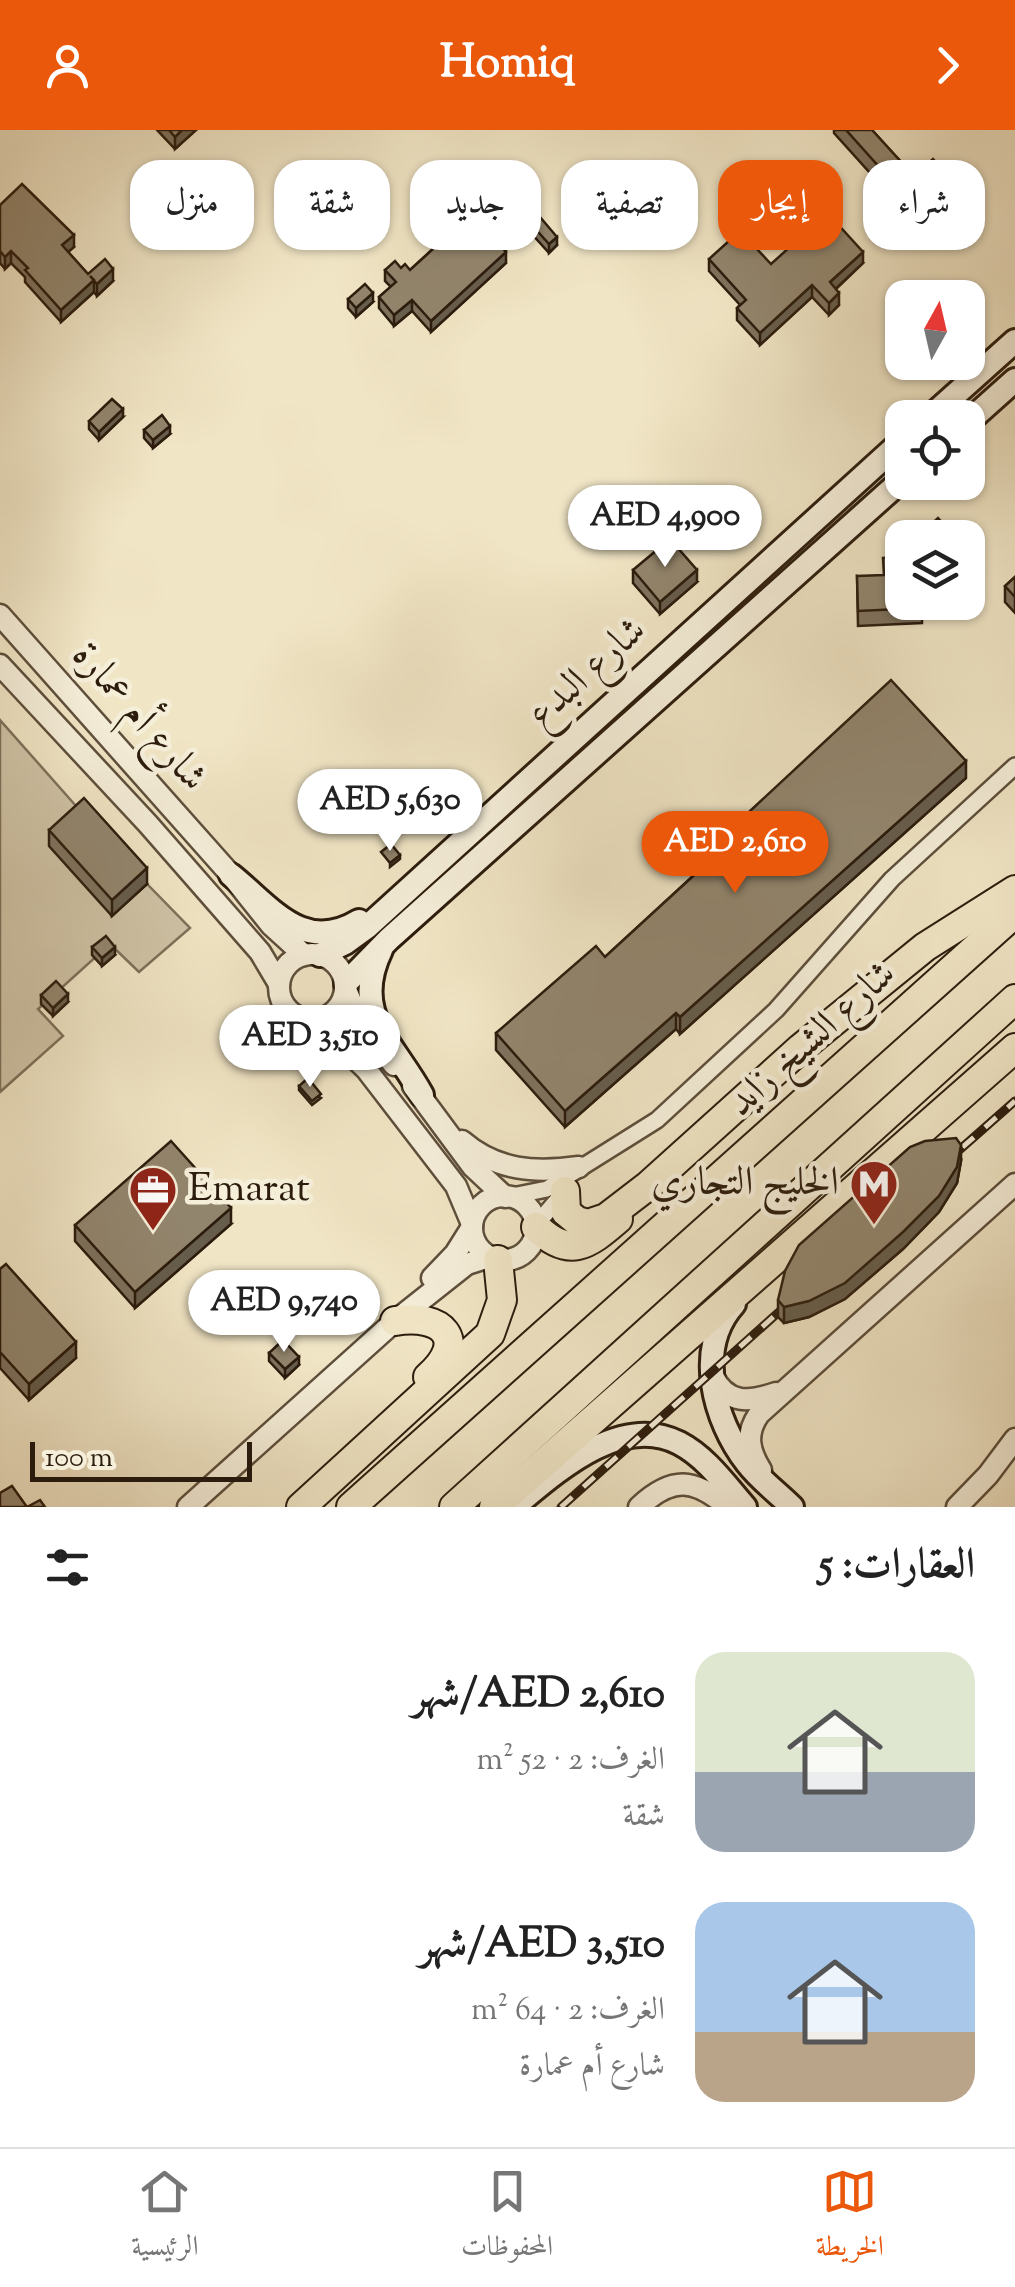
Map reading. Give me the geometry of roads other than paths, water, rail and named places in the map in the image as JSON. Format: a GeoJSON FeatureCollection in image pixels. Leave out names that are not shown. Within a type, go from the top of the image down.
{"type":"FeatureCollection","features":[{"type":"Feature","properties":{"kind":"highway"},"geometry":{"type":"LineString","coordinates":[[572,1179],[566,1212],[588,1224],[606,1218],[649,1185],[812,1038],[925,946],[1015,890]]}},
{"type":"Feature","properties":{"kind":"highway","name":"شارع الشيخ زايد"},"geometry":{"type":"LineString","coordinates":[[350,1507],[1015,913]]}},
{"type":"Feature","properties":{"kind":"highway"},"geometry":{"type":"LineString","coordinates":[[454,1507],[1015,999]]}},
{"type":"Feature","properties":{"kind":"highway"},"geometry":{"type":"LineString","coordinates":[[494,1507],[1015,1048]]}},
{"type":"Feature","properties":{"kind":"highway"},"geometry":{"type":"LineString","coordinates":[[536,1226],[555,1243],[588,1243],[649,1185]]}},
{"type":"Feature","properties":{"kind":"highway"},"geometry":{"type":"LineString","coordinates":[[301,1507],[490,1334],[502,1300],[493,1258]]}},
{"type":"Feature","properties":{"kind":"highway"},"geometry":{"type":"LineString","coordinates":[[392,1426],[403,1402],[442,1364],[448,1345],[446,1336],[433,1322],[415,1318],[394,1321]]}},
{"type":"Feature","properties":{"kind":"main road"},"geometry":{"type":"LineString","coordinates":[[949,400],[1015,341]]}},
{"type":"Feature","properties":{"kind":"main road"},"geometry":{"type":"LineString","coordinates":[[985,407],[1015,380]]}},
{"type":"Feature","properties":{"kind":"main road","name":"شارع البدع"},"geometry":{"type":"LineString","coordinates":[[312,955],[356,936],[885,456]]}},
{"type":"Feature","properties":{"kind":"main road","name":"شارع البدع"},"geometry":{"type":"LineString","coordinates":[[346,985],[389,939],[885,495]]}},
{"type":"Feature","properties":{"kind":"main road"},"geometry":{"type":"LineString","coordinates":[[754,612],[760,594],[805,551],[808,542],[802,530]]}},
{"type":"Feature","properties":{"kind":"main road"},"geometry":{"type":"LineString","coordinates":[[230,875],[291,926],[318,933],[348,927],[410,884]]}},
{"type":"Feature","properties":{"kind":"main road"},"geometry":{"type":"LineString","coordinates":[[389,939],[372,974],[372,1013],[422,1095]]}},
{"type":"Feature","properties":{"kind":"main road"},"geometry":{"type":"LineString","coordinates":[[782,1255],[718,1326],[713,1376],[718,1404],[732,1440],[757,1476],[786,1501]]}},
{"type":"Feature","properties":{"kind":"main road"},"geometry":{"type":"LineString","coordinates":[[513,1507],[570,1462],[594,1449],[632,1436],[652,1435],[678,1442],[702,1459],[745,1507]]}},
{"type":"Feature","properties":{"kind":"street","name":"شارع أم عمارة"},"geometry":{"type":"LineString","coordinates":[[0,616],[270,925],[312,955]]}},
{"type":"Feature","properties":{"kind":"street","name":"شارع أم عمارة"},"geometry":{"type":"LineString","coordinates":[[0,665],[260,952],[279,984]]}},
{"type":"Feature","properties":{"kind":"street"},"geometry":{"type":"LineString","coordinates":[[188,1507],[394,1321],[467,1264],[493,1258],[508,1260],[525,1252],[536,1226],[572,1179],[657,1120],[762,1024],[892,878],[1015,766]]}},
{"type":"Feature","properties":{"kind":"street"},"geometry":{"type":"LineString","coordinates":[[493,1258],[476,1244],[456,1186],[366,1070],[282,1000],[279,984],[284,969],[312,955],[336,964],[360,1024],[422,1095],[473,1167],[506,1197],[526,1206],[536,1226]]}},
{"type":"Feature","properties":{"kind":"street"},"geometry":{"type":"LineString","coordinates":[[299,1017],[318,1019],[334,1012],[346,985]]}},
{"type":"Feature","properties":{"kind":"street"},"geometry":{"type":"LineString","coordinates":[[446,1127],[476,1152],[500,1164],[572,1179]]}},
{"type":"Feature","properties":{"kind":"street"},"geometry":{"type":"LineString","coordinates":[[394,1321],[445,1266],[472,1225],[474,1215],[487,1201],[539,1192],[572,1179],[609,1150]]}},
{"type":"Feature","properties":{"kind":"street"},"geometry":{"type":"LineString","coordinates":[[786,1501],[755,1461],[749,1442],[753,1422],[782,1390],[1015,1184]]}},
{"type":"Feature","properties":{"kind":"street"},"geometry":{"type":"LineString","coordinates":[[713,1376],[729,1396],[746,1401],[782,1390]]}},
{"type":"Feature","properties":{"kind":"street"},"geometry":{"type":"LineString","coordinates":[[956,1507],[988,1475],[1015,1439]]}},
{"type":"Feature","properties":{"kind":"street"},"geometry":{"type":"LineString","coordinates":[[638,1507],[658,1490],[681,1484],[705,1489],[728,1507]]}},
{"type":"Feature","properties":{"kind":"railway"},"geometry":{"type":"LineString","coordinates":[[940,1167],[1015,1101]]}},
{"type":"Feature","properties":{"kind":"railway"},"geometry":{"type":"LineString","coordinates":[[561,1507],[799,1294]]}},
{"type":"Feature","properties":{"kind":"place","name":"الخليج التجاري"},"geometry":{"type":"Point","coordinates":[874,1226]}},
{"type":"Feature","properties":{"kind":"place","name":"Emarat"},"geometry":{"type":"Point","coordinates":[153,1232]}}]}
